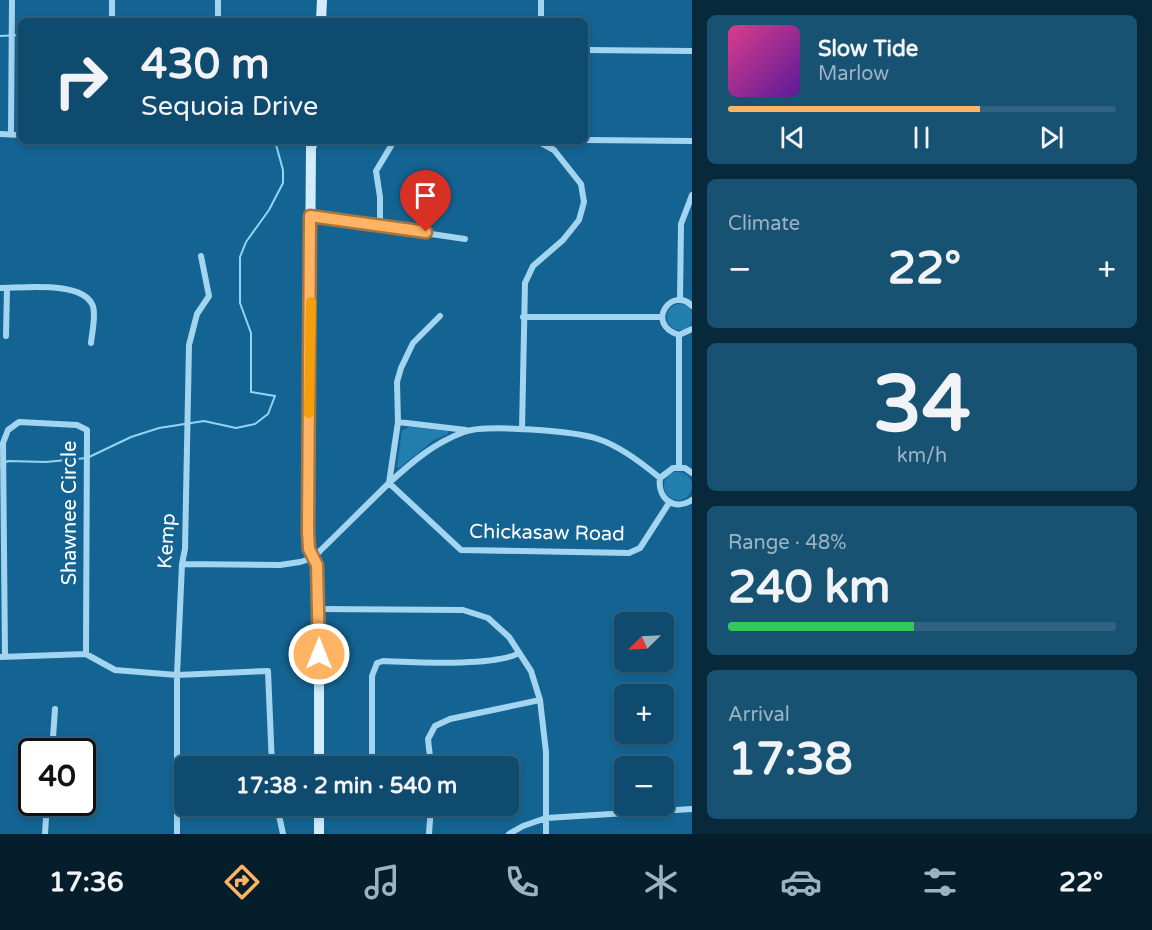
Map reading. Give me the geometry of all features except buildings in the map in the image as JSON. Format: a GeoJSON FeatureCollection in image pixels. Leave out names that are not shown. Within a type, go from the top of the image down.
{"type":"FeatureCollection","features":[{"type":"Feature","properties":{"kind":"street"},"geometry":{"type":"LineString","coordinates":[[11,134],[12,0]]}},
{"type":"Feature","properties":{"kind":"street"},"geometry":{"type":"LineString","coordinates":[[112,0],[112,18]]}},
{"type":"Feature","properties":{"kind":"street"},"geometry":{"type":"LineString","coordinates":[[218,0],[218,18]]}},
{"type":"Feature","properties":{"kind":"street"},"geometry":{"type":"LineString","coordinates":[[321,18],[322,0]]}},
{"type":"Feature","properties":{"kind":"street"},"geometry":{"type":"LineString","coordinates":[[541,0],[541,18]]}},
{"type":"Feature","properties":{"kind":"street"},"geometry":{"type":"LineString","coordinates":[[588,50],[692,51]]}},
{"type":"Feature","properties":{"kind":"street"},"geometry":{"type":"LineString","coordinates":[[0,134],[18,135]]}},
{"type":"Feature","properties":{"kind":"street"},"geometry":{"type":"LineString","coordinates":[[588,140],[692,141]]}},
{"type":"Feature","properties":{"kind":"street"},"geometry":{"type":"LineString","coordinates":[[312,144],[308,532],[309,549],[317,565],[319,756]]}},
{"type":"Feature","properties":{"kind":"street"},"geometry":{"type":"LineString","coordinates":[[380,226],[380,197],[376,171],[392,144]]}},
{"type":"Feature","properties":{"kind":"street"},"geometry":{"type":"LineString","coordinates":[[522,429],[525,283],[533,266],[563,240],[579,220],[584,202],[581,184],[554,150],[544,144]]}},
{"type":"Feature","properties":{"kind":"street"},"geometry":{"type":"LineString","coordinates":[[680,300],[681,224],[692,195]]}},
{"type":"Feature","properties":{"kind":"street"},"geometry":{"type":"LineString","coordinates":[[310,216],[465,239]]}},
{"type":"Feature","properties":{"kind":"street","name":"Kemp"},"geometry":{"type":"LineString","coordinates":[[177,834],[177,675],[182,564],[186,549],[189,345],[197,314],[209,296],[201,256]]}},
{"type":"Feature","properties":{"kind":"street"},"geometry":{"type":"LineString","coordinates":[[6,336],[3,288],[64,288],[86,295],[92,305],[94,313],[91,343]]}},
{"type":"Feature","properties":{"kind":"street"},"geometry":{"type":"LineString","coordinates":[[692,306],[688,302],[672,301],[664,308],[662,317],[664,326],[670,332],[679,335],[692,329]]}},
{"type":"Feature","properties":{"kind":"street"},"geometry":{"type":"LineString","coordinates":[[388,483],[398,422],[397,382],[401,368],[413,343],[440,316]]}},
{"type":"Feature","properties":{"kind":"street"},"geometry":{"type":"LineString","coordinates":[[523,317],[662,317]]}},
{"type":"Feature","properties":{"kind":"street"},"geometry":{"type":"LineString","coordinates":[[679,335],[679,467]]}},
{"type":"Feature","properties":{"kind":"street"},"geometry":{"type":"LineString","coordinates":[[398,422],[467,430],[522,429],[598,439],[627,454],[660,478]]}},
{"type":"Feature","properties":{"kind":"street","name":"Shawnee Circle"},"geometry":{"type":"LineString","coordinates":[[3,657],[3,443],[8,430],[19,423],[77,424],[87,430],[86,654]]}},
{"type":"Feature","properties":{"kind":"street"},"geometry":{"type":"LineString","coordinates":[[182,564],[280,565],[313,558],[418,456],[440,442],[467,430]]}},
{"type":"Feature","properties":{"kind":"street"},"geometry":{"type":"LineString","coordinates":[[692,473],[679,467],[666,472],[660,478],[660,491],[669,503],[679,505],[692,500]]}},
{"type":"Feature","properties":{"kind":"street","name":"Chickasaw Road"},"geometry":{"type":"LineString","coordinates":[[388,483],[461,550],[629,553],[640,548],[669,503]]}},
{"type":"Feature","properties":{"kind":"street"},"geometry":{"type":"LineString","coordinates":[[319,609],[463,610],[488,618],[509,638],[531,671],[544,720],[546,834]]}},
{"type":"Feature","properties":{"kind":"street"},"geometry":{"type":"LineString","coordinates":[[372,756],[372,676],[376,663],[383,661],[467,662],[514,656],[519,652]]}},
{"type":"Feature","properties":{"kind":"street"},"geometry":{"type":"LineString","coordinates":[[3,657],[86,654],[115,670],[177,675],[268,671],[272,756]]}},
{"type":"Feature","properties":{"kind":"street"},"geometry":{"type":"LineString","coordinates":[[430,756],[428,739],[435,726],[450,719],[540,700]]}},
{"type":"Feature","properties":{"kind":"street"},"geometry":{"type":"LineString","coordinates":[[52,738],[55,710]]}},
{"type":"Feature","properties":{"kind":"street"},"geometry":{"type":"LineString","coordinates":[[509,834],[546,818],[692,809]]}},
{"type":"Feature","properties":{"kind":"street"},"geometry":{"type":"LineString","coordinates":[[45,834],[46,816]]}},
{"type":"Feature","properties":{"kind":"street"},"geometry":{"type":"LineString","coordinates":[[279,816],[283,834]]}},
{"type":"Feature","properties":{"kind":"street"},"geometry":{"type":"LineString","coordinates":[[319,816],[319,834]]}},
{"type":"Feature","properties":{"kind":"street"},"geometry":{"type":"LineString","coordinates":[[429,834],[430,816]]}},
{"type":"Feature","properties":{"kind":"shaded area"},"geometry":{"type":"Polygon","coordinates":[[[680,304],[692,312],[692,322],[689,326],[680,330],[671,326],[667,317],[671,308],[680,304]]]}},
{"type":"Feature","properties":{"kind":"shaded area"},"geometry":{"type":"Polygon","coordinates":[[[409,427],[448,431],[448,434],[434,440],[399,468],[397,466],[402,431],[409,427]]]}},
{"type":"Feature","properties":{"kind":"shaded area"},"geometry":{"type":"Polygon","coordinates":[[[678,472],[688,476],[692,486],[688,496],[678,500],[668,496],[664,486],[668,476],[678,472]]]}},
{"type":"Feature","properties":{"kind":"waterway"},"geometry":{"type":"LineString","coordinates":[[0,36],[18,35]]}},
{"type":"Feature","properties":{"kind":"waterway"},"geometry":{"type":"LineString","coordinates":[[0,465],[8,461],[46,462],[87,458],[131,437],[159,428],[204,421],[236,428],[255,424],[268,414],[275,396],[251,392],[251,333],[240,303],[240,257],[246,242],[269,210],[283,183],[283,170],[276,144]]}},
{"type":"Feature","properties":{"kind":"slow traffic"},"geometry":{"type":"LineString","coordinates":[[309,413],[311,302]]}},
{"type":"Feature","properties":{"kind":"route"},"geometry":{"type":"LineString","coordinates":[[319,654],[317,565],[309,549],[308,532],[310,216],[426,232]]}}]}
